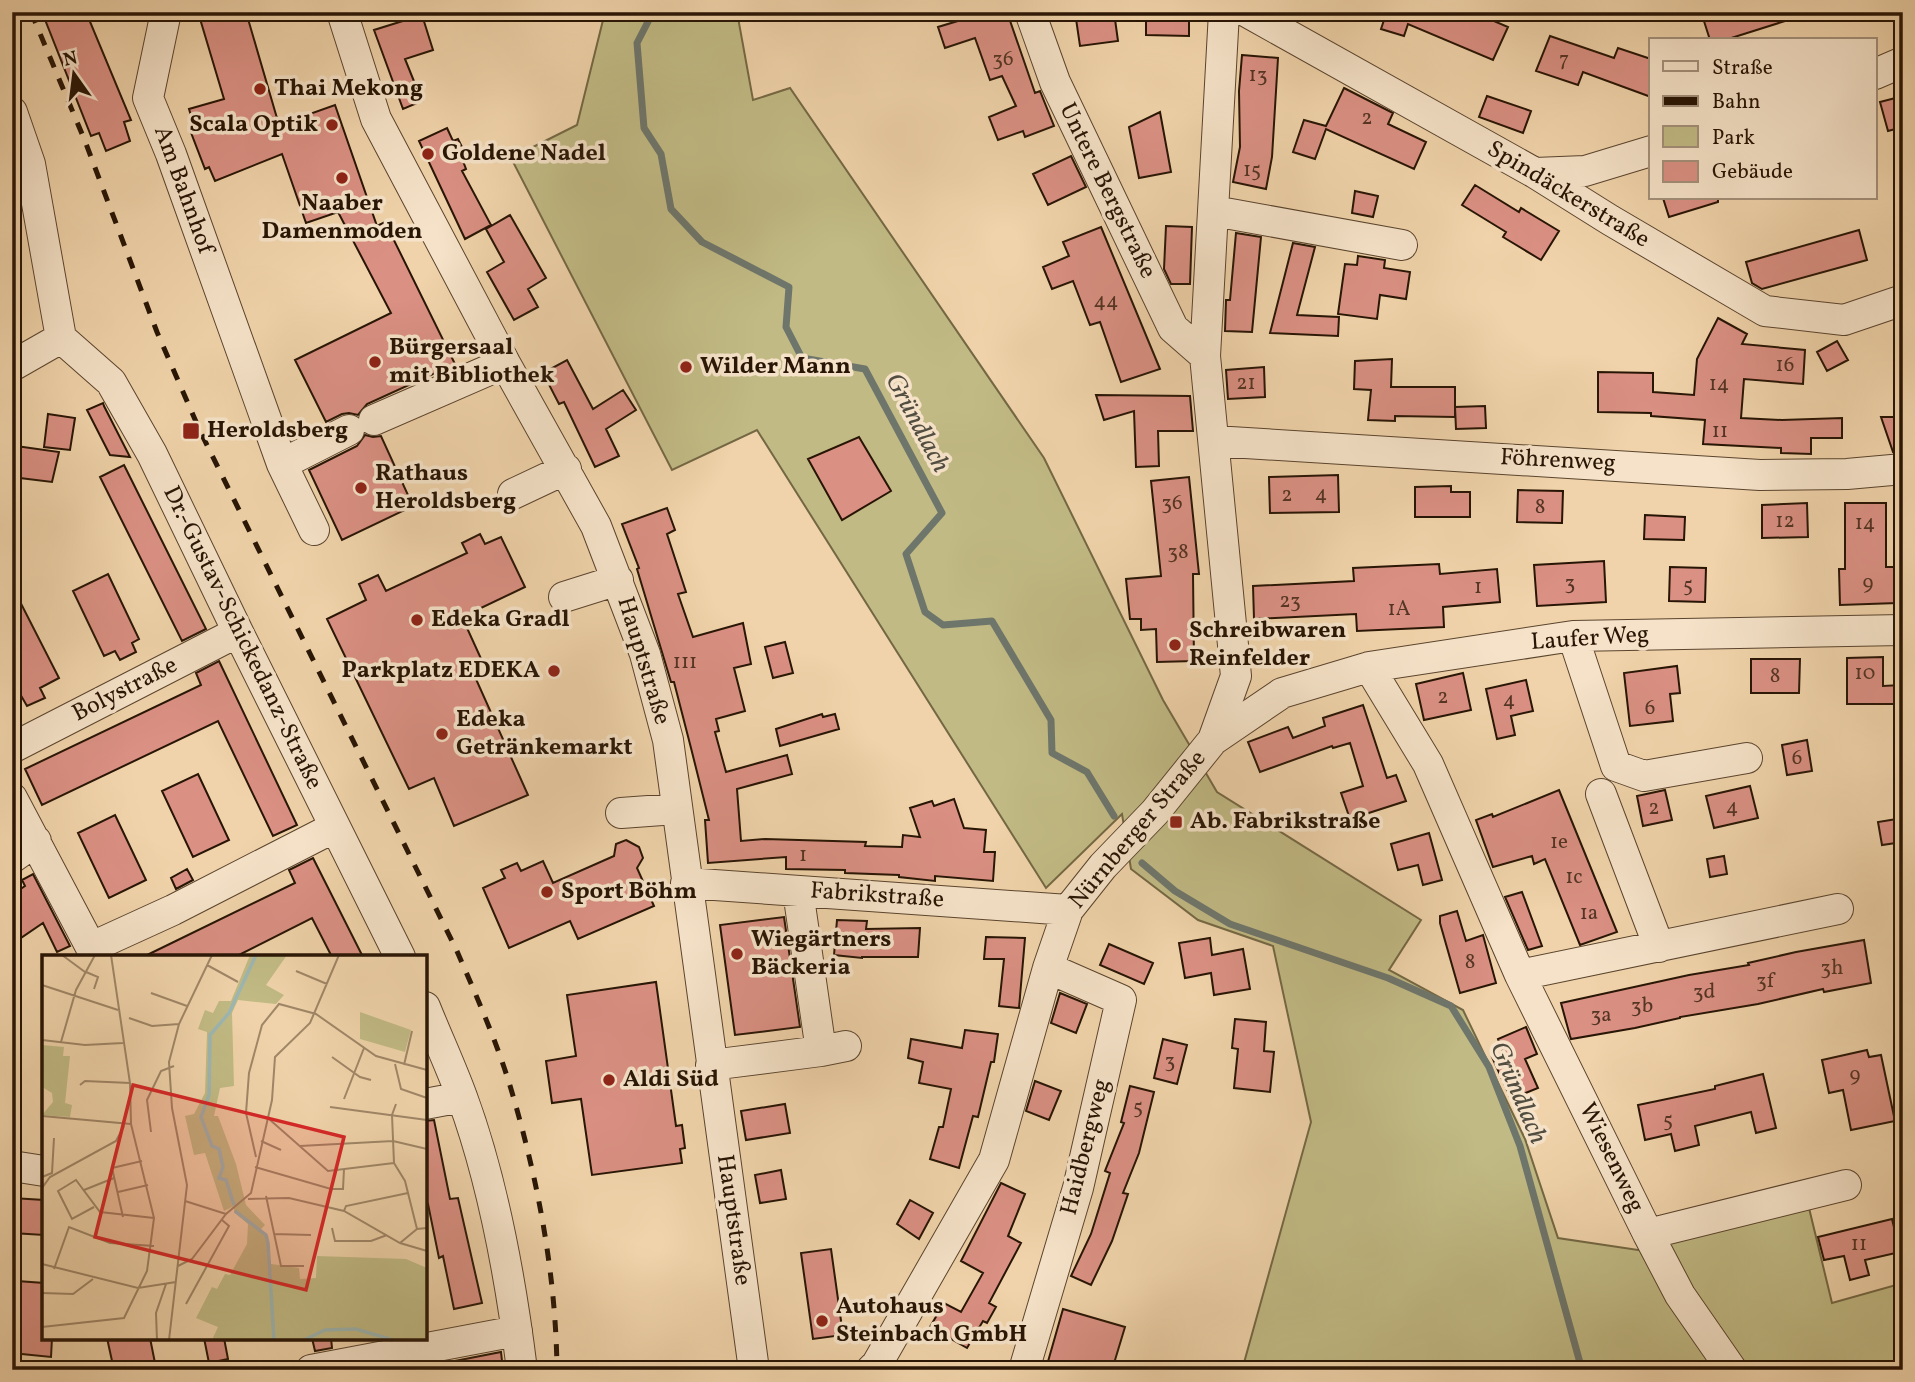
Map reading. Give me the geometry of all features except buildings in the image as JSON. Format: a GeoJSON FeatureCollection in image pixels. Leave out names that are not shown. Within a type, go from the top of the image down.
{"type":"FeatureCollection","features":[{"type":"Feature","properties":{"kind":"street","name":"Am Bahnhof"},"geometry":{"type":"LineString","coordinates":[[166,12],[148,98],[171,154],[282,464],[314,530]]}},
{"type":"Feature","properties":{"kind":"street","name":"Hauptstraße"},"geometry":{"type":"LineString","coordinates":[[342,12],[376,119],[505,363],[596,526],[645,654],[668,740],[754,1370]]}},
{"type":"Feature","properties":{"kind":"street","name":"Untere Bergstraße"},"geometry":{"type":"LineString","coordinates":[[1030,12],[1055,82],[1173,328],[1205,356]]}},
{"type":"Feature","properties":{"kind":"street","name":"Nürnberger Straße"},"geometry":{"type":"LineString","coordinates":[[883,1368],[994,1160],[1048,968],[1068,910],[1103,866],[1155,812],[1213,740],[1236,676],[1205,356],[1224,12]]}},
{"type":"Feature","properties":{"kind":"street","name":"Spindäckerstraße"},"geometry":{"type":"LineString","coordinates":[[1247,12],[1535,173],[1765,311],[1844,320],[1903,300]]}},
{"type":"Feature","properties":{"kind":"street"},"geometry":{"type":"LineString","coordinates":[[1876,74],[1903,62]]}},
{"type":"Feature","properties":{"kind":"street"},"geometry":{"type":"LineString","coordinates":[[12,366],[61,338],[30,164],[15,131]]}},
{"type":"Feature","properties":{"kind":"street"},"geometry":{"type":"LineString","coordinates":[[1535,173],[1585,171],[1649,152]]}},
{"type":"Feature","properties":{"kind":"street"},"geometry":{"type":"LineString","coordinates":[[1214,211],[1402,244]]}},
{"type":"Feature","properties":{"kind":"street","name":"Dr.-Gustav-Schickedanz-Straße"},"geometry":{"type":"LineString","coordinates":[[61,338],[111,382],[152,454],[237,632],[399,955]]}},
{"type":"Feature","properties":{"kind":"street"},"geometry":{"type":"LineString","coordinates":[[282,464],[362,425],[505,363]]}},
{"type":"Feature","properties":{"kind":"street","name":"Föhrenweg"},"geometry":{"type":"LineString","coordinates":[[1214,441],[1760,475],[1847,474],[1903,469]]}},
{"type":"Feature","properties":{"kind":"street"},"geometry":{"type":"LineString","coordinates":[[513,494],[566,469]]}},
{"type":"Feature","properties":{"kind":"street"},"geometry":{"type":"LineString","coordinates":[[564,597],[618,580]]}},
{"type":"Feature","properties":{"kind":"street","name":"Laufer Weg"},"geometry":{"type":"LineString","coordinates":[[1213,740],[1282,693],[1369,667],[1573,636],[1903,630]]}},
{"type":"Feature","properties":{"kind":"street","name":"Bolystraße"},"geometry":{"type":"LineString","coordinates":[[12,748],[237,632]]}},
{"type":"Feature","properties":{"kind":"street"},"geometry":{"type":"LineString","coordinates":[[1573,636],[1616,766],[1644,776],[1747,758]]}},
{"type":"Feature","properties":{"kind":"street","name":"Wiesenweg"},"geometry":{"type":"LineString","coordinates":[[1369,667],[1428,764],[1520,975],[1648,1234],[1846,1185]]}},
{"type":"Feature","properties":{"kind":"street"},"geometry":{"type":"LineString","coordinates":[[1236,676],[1282,693]]}},
{"type":"Feature","properties":{"kind":"street"},"geometry":{"type":"LineString","coordinates":[[1601,794],[1659,947]]}},
{"type":"Feature","properties":{"kind":"street"},"geometry":{"type":"LineString","coordinates":[[12,798],[24,850],[94,952],[335,827]]}},
{"type":"Feature","properties":{"kind":"street"},"geometry":{"type":"LineString","coordinates":[[621,813],[676,809]]}},
{"type":"Feature","properties":{"kind":"street","name":"Fabrikstraße"},"geometry":{"type":"LineString","coordinates":[[686,883],[1068,910]]}},
{"type":"Feature","properties":{"kind":"street"},"geometry":{"type":"LineString","coordinates":[[711,1065],[834,1048],[798,891]]}},
{"type":"Feature","properties":{"kind":"street"},"geometry":{"type":"LineString","coordinates":[[1520,975],[1838,909]]}},
{"type":"Feature","properties":{"kind":"street","name":"Haidbergweg"},"geometry":{"type":"LineString","coordinates":[[1024,1370],[1078,1188],[1121,1000],[1048,968]]}},
{"type":"Feature","properties":{"kind":"street"},"geometry":{"type":"LineString","coordinates":[[427,1012],[462,1097],[488,1182],[522,1370]]}},
{"type":"Feature","properties":{"kind":"street"},"geometry":{"type":"LineString","coordinates":[[427,1104],[462,1097]]}},
{"type":"Feature","properties":{"kind":"street"},"geometry":{"type":"LineString","coordinates":[[12,1166],[42,1171]]}},
{"type":"Feature","properties":{"kind":"street"},"geometry":{"type":"LineString","coordinates":[[1648,1234],[1680,1295],[1732,1370]]}},
{"type":"Feature","properties":{"kind":"street"},"geometry":{"type":"LineString","coordinates":[[311,1370],[517,1331]]}},
{"type":"Feature","properties":{"kind":"green space"},"geometry":{"type":"Polygon","coordinates":[[[605,12],[737,12],[753,100],[790,88],[1044,458],[1163,700],[1217,792],[1421,920],[1389,970],[1463,1010],[1525,1139],[1558,1238],[1638,1250],[1809,1208],[1832,1303],[1903,1283],[1903,1370],[1242,1370],[1311,1122],[1273,946],[1198,920],[1131,869],[1122,814],[1046,888],[757,430],[672,470],[511,158],[577,125],[605,12]]]}},
{"type":"Feature","properties":{"kind":"waterway","name":"Gründlach"},"geometry":{"type":"LineString","coordinates":[[653,12],[637,43],[644,128],[661,154],[671,209],[702,242],[789,287],[786,327],[802,358],[865,369],[942,513],[906,554],[925,612],[943,625],[992,621],[1051,720],[1052,753],[1087,772],[1114,816]]}},
{"type":"Feature","properties":{"kind":"waterway","name":"Gründlach"},"geometry":{"type":"LineString","coordinates":[[1142,863],[1175,891],[1230,924],[1388,978],[1451,1006],[1489,1067],[1520,1146],[1582,1370]]}},
{"type":"Feature","properties":{"kind":"railway"},"geometry":{"type":"LineString","coordinates":[[31,12],[85,141],[157,332],[200,431],[456,949],[493,1036],[511,1089],[544,1228],[553,1299],[557,1370]]}},
{"type":"Feature","properties":{"kind":"place","name":"Thai Mekong"},"geometry":{"type":"Point","coordinates":[260,89]}},
{"type":"Feature","properties":{"kind":"place","name":"Scala Optik"},"geometry":{"type":"Point","coordinates":[332,125]}},
{"type":"Feature","properties":{"kind":"place","name":"Goldene Nadel"},"geometry":{"type":"Point","coordinates":[428,154]}},
{"type":"Feature","properties":{"kind":"place","name":"Naaber Damenmoden"},"geometry":{"type":"Point","coordinates":[342,178]}},
{"type":"Feature","properties":{"kind":"place","name":"Bürgersaal mit Bibliothek"},"geometry":{"type":"Point","coordinates":[375,362]}},
{"type":"Feature","properties":{"kind":"place","name":"Wilder Mann"},"geometry":{"type":"Point","coordinates":[686,367]}},
{"type":"Feature","properties":{"kind":"place","name":"Heroldsberg"},"geometry":{"type":"Point","coordinates":[191,431]}},
{"type":"Feature","properties":{"kind":"place","name":"Rathaus Heroldsberg"},"geometry":{"type":"Point","coordinates":[361,488]}},
{"type":"Feature","properties":{"kind":"place","name":"Edeka Gradl"},"geometry":{"type":"Point","coordinates":[417,620]}},
{"type":"Feature","properties":{"kind":"place","name":"Schreibwaren Reinfelder"},"geometry":{"type":"Point","coordinates":[1175,645]}},
{"type":"Feature","properties":{"kind":"place","name":"Parkplatz EDEKA"},"geometry":{"type":"Point","coordinates":[554,671]}},
{"type":"Feature","properties":{"kind":"place","name":"Edeka Getränkemarkt"},"geometry":{"type":"Point","coordinates":[442,734]}},
{"type":"Feature","properties":{"kind":"place","name":"Ab. Fabrikstraße"},"geometry":{"type":"Point","coordinates":[1176,822]}},
{"type":"Feature","properties":{"kind":"place","name":"Sport Böhm"},"geometry":{"type":"Point","coordinates":[547,892]}},
{"type":"Feature","properties":{"kind":"place","name":"Wiegärtners Bäckeria"},"geometry":{"type":"Point","coordinates":[737,954]}},
{"type":"Feature","properties":{"kind":"place","name":"Aldi Süd"},"geometry":{"type":"Point","coordinates":[609,1080]}},
{"type":"Feature","properties":{"kind":"place","name":"Autohaus Steinbach GmbH"},"geometry":{"type":"Point","coordinates":[822,1321]}}]}
